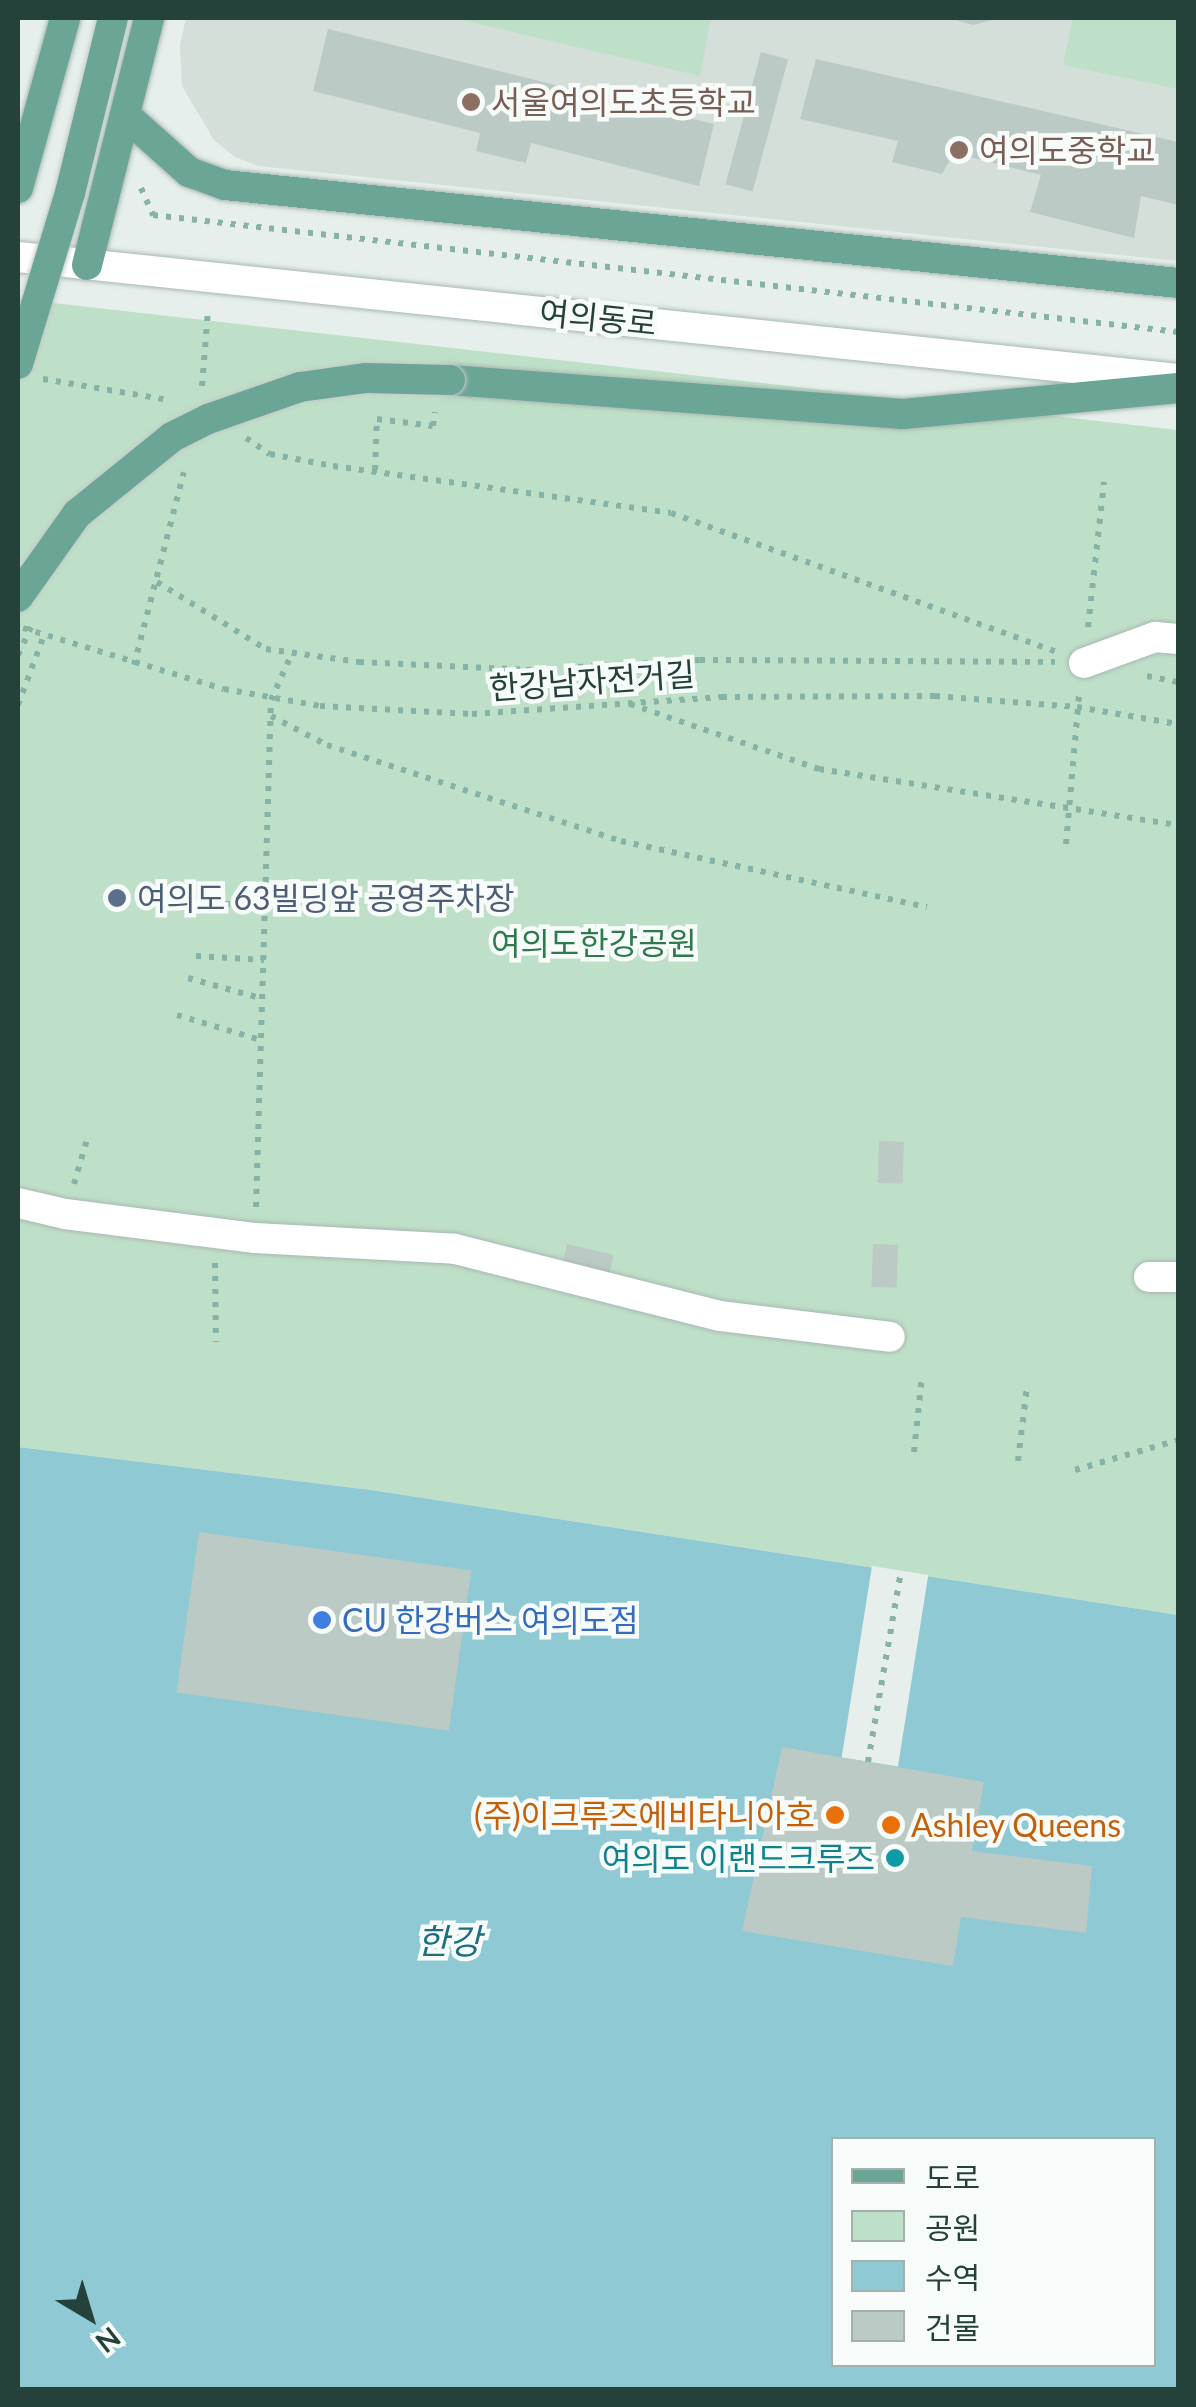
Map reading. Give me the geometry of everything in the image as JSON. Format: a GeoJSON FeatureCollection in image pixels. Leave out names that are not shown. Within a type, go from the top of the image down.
{"type":"FeatureCollection","features":[{"type":"Feature","properties":{"kind":"main road"},"geometry":{"type":"LineString","coordinates":[[18,188],[65,18]]}},
{"type":"Feature","properties":{"kind":"main road"},"geometry":{"type":"LineString","coordinates":[[27,371],[112,18]]}},
{"type":"Feature","properties":{"kind":"main road"},"geometry":{"type":"LineString","coordinates":[[87,265],[149,18]]}},
{"type":"Feature","properties":{"kind":"main road"},"geometry":{"type":"LineString","coordinates":[[125,115],[189,172],[226,185],[1178,284]]}},
{"type":"Feature","properties":{"kind":"main road","name":"여의동로"},"geometry":{"type":"LineString","coordinates":[[18,256],[1178,379]]}},
{"type":"Feature","properties":{"kind":"main road"},"geometry":{"type":"LineString","coordinates":[[26,608],[78,514],[123,473],[196,425],[250,403],[317,384],[366,378],[450,380],[903,414],[1178,388]]}},
{"type":"Feature","properties":{"kind":"main road"},"geometry":{"type":"LineString","coordinates":[[1084,663],[1155,637],[1178,639]]}},
{"type":"Feature","properties":{"kind":"main road"},"geometry":{"type":"LineString","coordinates":[[18,1203],[65,1214],[255,1238],[455,1249],[720,1316],[890,1337]]}},
{"type":"Feature","properties":{"kind":"path"},"geometry":{"type":"LineString","coordinates":[[138,180],[154,215],[1178,332]]}},
{"type":"Feature","properties":{"kind":"path"},"geometry":{"type":"LineString","coordinates":[[200,405],[211,278]]}},
{"type":"Feature","properties":{"kind":"path"},"geometry":{"type":"LineString","coordinates":[[27,371],[182,402]]}},
{"type":"Feature","properties":{"kind":"path"},"geometry":{"type":"LineString","coordinates":[[368,408],[385,408]]}},
{"type":"Feature","properties":{"kind":"path"},"geometry":{"type":"LineString","coordinates":[[375,470],[377,419],[433,426],[436,410],[419,410]]}},
{"type":"Feature","properties":{"kind":"path"},"geometry":{"type":"LineString","coordinates":[[254,430],[240,435],[270,454],[671,513],[1084,663]]}},
{"type":"Feature","properties":{"kind":"path"},"geometry":{"type":"LineString","coordinates":[[134,665],[184,462],[167,473]]}},
{"type":"Feature","properties":{"kind":"path"},"geometry":{"type":"LineString","coordinates":[[1066,844],[1076,707],[1104,482]]}},
{"type":"Feature","properties":{"kind":"path"},"geometry":{"type":"LineString","coordinates":[[157,582],[266,649],[359,662],[526,670],[700,660],[1084,663]]}},
{"type":"Feature","properties":{"kind":"path"},"geometry":{"type":"LineString","coordinates":[[18,655],[26,608]]}},
{"type":"Feature","properties":{"kind":"path","name":"한강남자전거길"},"geometry":{"type":"LineString","coordinates":[[18,626],[134,665],[272,700],[386,712],[472,714],[624,702],[877,695],[992,698],[1178,724]]}},
{"type":"Feature","properties":{"kind":"path"},"geometry":{"type":"LineString","coordinates":[[18,705],[44,634]]}},
{"type":"Feature","properties":{"kind":"path"},"geometry":{"type":"LineString","coordinates":[[255,1238],[272,700],[292,653]]}},
{"type":"Feature","properties":{"kind":"path"},"geometry":{"type":"LineString","coordinates":[[624,702],[819,769],[1178,825]]}},
{"type":"Feature","properties":{"kind":"path"},"geometry":{"type":"LineString","coordinates":[[271,716],[327,745],[621,841],[927,907]]}},
{"type":"Feature","properties":{"kind":"path"},"geometry":{"type":"LineString","coordinates":[[212,904],[266,904]]}},
{"type":"Feature","properties":{"kind":"path"},"geometry":{"type":"LineString","coordinates":[[196,956],[264,960]]}},
{"type":"Feature","properties":{"kind":"path"},"geometry":{"type":"LineString","coordinates":[[188,978],[262,998]]}},
{"type":"Feature","properties":{"kind":"path"},"geometry":{"type":"LineString","coordinates":[[177,1016],[262,1040]]}},
{"type":"Feature","properties":{"kind":"path"},"geometry":{"type":"LineString","coordinates":[[65,1214],[88,1136]]}},
{"type":"Feature","properties":{"kind":"path"},"geometry":{"type":"LineString","coordinates":[[215,1233],[216,1342]]}},
{"type":"Feature","properties":{"kind":"path"},"geometry":{"type":"LineString","coordinates":[[914,1452],[922,1376]]}},
{"type":"Feature","properties":{"kind":"path"},"geometry":{"type":"LineString","coordinates":[[1018,1461],[1027,1387]]}},
{"type":"Feature","properties":{"kind":"path"},"geometry":{"type":"LineString","coordinates":[[1075,1470],[1178,1440]]}},
{"type":"Feature","properties":{"kind":"path"},"geometry":{"type":"LineString","coordinates":[[868,1762],[901,1570]]}},
{"type":"Feature","properties":{"kind":"shaded area"},"geometry":{"type":"Polygon","coordinates":[[[186,18],[1178,18],[1178,261],[258,166],[235,157],[214,140],[182,86],[180,44],[186,18]]]}},
{"type":"Feature","properties":{"kind":"green space"},"geometry":{"type":"Polygon","coordinates":[[[453,18],[711,18],[700,76],[453,18]]]}},
{"type":"Feature","properties":{"kind":"green space"},"geometry":{"type":"Polygon","coordinates":[[[1073,18],[1178,18],[1178,89],[1063,65],[1073,18]]]}},
{"type":"Feature","properties":{"kind":"green space","name":"여의도한강공원"},"geometry":{"type":"Polygon","coordinates":[[[18,299],[1178,430],[1178,1615],[371,1490],[18,1447],[18,299]]]}},
{"type":"Feature","properties":{"kind":"water","name":"한강"},"geometry":{"type":"Polygon","coordinates":[[[18,1447],[371,1490],[1178,1615],[1178,2389],[18,2390],[18,1447]]]}},
{"type":"Feature","properties":{"kind":"pier"},"geometry":{"type":"Polygon","coordinates":[[[872,1566],[928,1575],[898,1767],[842,1758],[872,1566]]]}},
{"type":"Feature","properties":{"kind":"building"},"geometry":{"type":"Polygon","coordinates":[[[948,18],[996,18],[996,19],[973,25],[948,18]]]}},
{"type":"Feature","properties":{"kind":"building"},"geometry":{"type":"Polygon","coordinates":[[[328,29],[714,124],[699,186],[531,143],[526,163],[476,151],[480,133],[313,91],[328,29]]]}},
{"type":"Feature","properties":{"kind":"building"},"geometry":{"type":"Polygon","coordinates":[[[761,52],[788,59],[753,192],[726,184],[761,52]]]}},
{"type":"Feature","properties":{"kind":"building","name":"여의도중학교"},"geometry":{"type":"Polygon","coordinates":[[[816,59],[1178,142],[1178,205],[1141,196],[1134,238],[1030,212],[1041,175],[954,153],[942,174],[892,162],[898,141],[800,119],[816,59]]]}},
{"type":"Feature","properties":{"kind":"building"},"geometry":{"type":"Polygon","coordinates":[[[879,1141],[904,1142],[903,1184],[878,1183],[879,1141]]]}},
{"type":"Feature","properties":{"kind":"building"},"geometry":{"type":"Polygon","coordinates":[[[567,1244],[614,1255],[608,1278],[562,1267],[567,1244]]]}},
{"type":"Feature","properties":{"kind":"building"},"geometry":{"type":"Polygon","coordinates":[[[873,1244],[898,1245],[896,1288],[871,1287],[873,1244]]]}},
{"type":"Feature","properties":{"kind":"building"},"geometry":{"type":"Polygon","coordinates":[[[199,1532],[471,1570],[449,1731],[176,1692],[199,1532]]]}},
{"type":"Feature","properties":{"kind":"building","name":"여의도 이랜드크루즈"},"geometry":{"type":"Polygon","coordinates":[[[782,1747],[984,1782],[972,1851],[1092,1866],[1086,1933],[961,1917],[953,1966],[742,1931],[782,1747]]]}},
{"type":"Feature","properties":{"kind":"place","name":"서울여의도초등학교"},"geometry":{"type":"Point","coordinates":[471,102]}},
{"type":"Feature","properties":{"kind":"place","name":"여의도중학교"},"geometry":{"type":"Point","coordinates":[959,150]}},
{"type":"Feature","properties":{"kind":"place","name":"여의도 63빌딩앞 공영주차장"},"geometry":{"type":"Point","coordinates":[117,898]}},
{"type":"Feature","properties":{"kind":"place","name":"CU 한강버스 여의도점"},"geometry":{"type":"Point","coordinates":[322,1620]}},
{"type":"Feature","properties":{"kind":"place","name":"(주)이크루즈에비타니아호"},"geometry":{"type":"Point","coordinates":[835,1815]}},
{"type":"Feature","properties":{"kind":"place","name":"Ashley Queens"},"geometry":{"type":"Point","coordinates":[891,1825]}},
{"type":"Feature","properties":{"kind":"place","name":"여의도 이랜드크루즈"},"geometry":{"type":"Point","coordinates":[895,1858]}}]}
